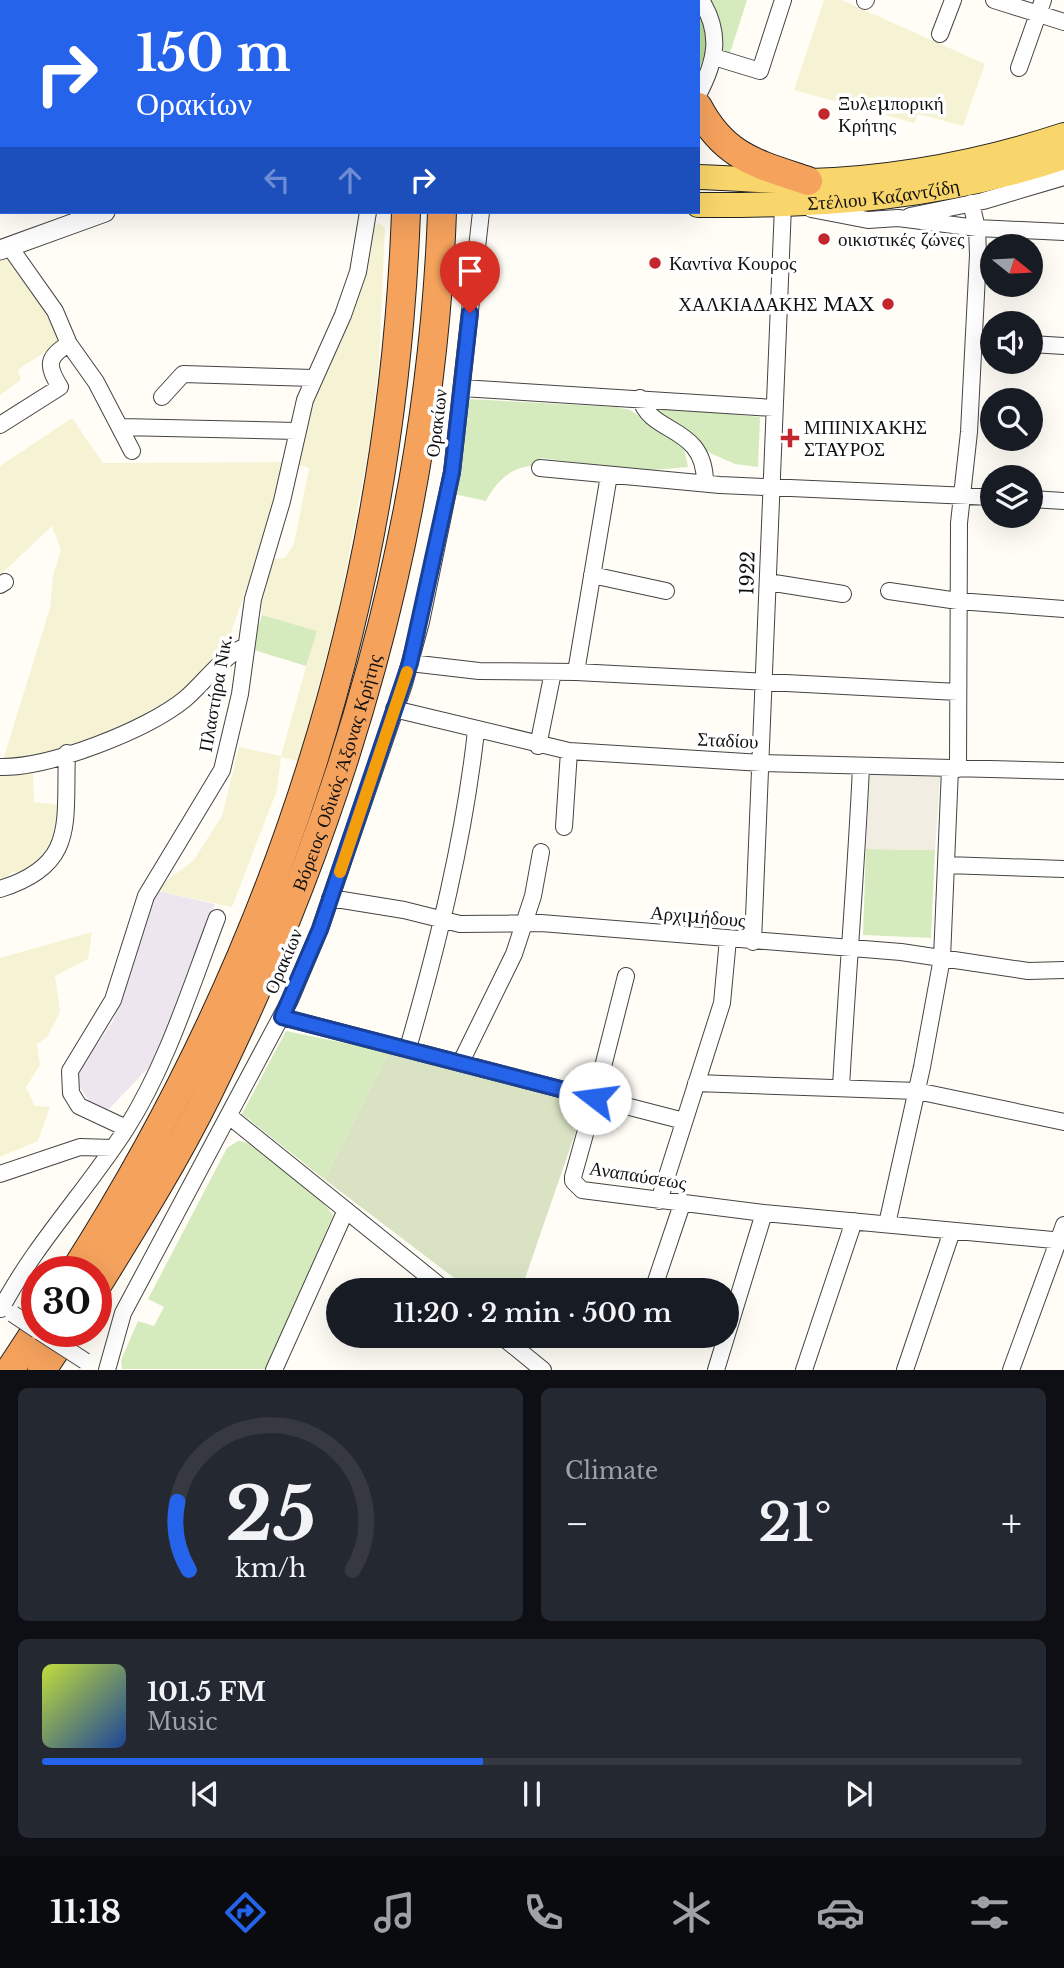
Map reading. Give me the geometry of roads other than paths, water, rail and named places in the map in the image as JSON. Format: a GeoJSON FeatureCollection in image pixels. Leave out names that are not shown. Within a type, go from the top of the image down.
{"type":"FeatureCollection","features":[{"type":"Feature","properties":{"kind":"highway"},"geometry":{"type":"LineString","coordinates":[[700,110],[721,141],[737,154],[808,181]]}},
{"type":"Feature","properties":{"kind":"highway","name":"Βόρειος Οδικός Άξονας Κρήτης"},"geometry":{"type":"LineString","coordinates":[[84,1256],[163,1123],[218,1014],[271,889],[307,784],[351,634],[371,530],[390,413],[405,223]]}},
{"type":"Feature","properties":{"kind":"highway","name":"Βόρειος Οδικός Άξονας Κρήτης"},"geometry":{"type":"LineString","coordinates":[[112,1261],[161,1180],[207,1096],[250,1006],[320,829],[370,675],[401,551],[429,376],[441,224]]}},
{"type":"Feature","properties":{"kind":"highway"},"geometry":{"type":"LineString","coordinates":[[10,1370],[21,1320]]}},
{"type":"Feature","properties":{"kind":"highway"},"geometry":{"type":"LineString","coordinates":[[41,1370],[57,1347]]}},
{"type":"Feature","properties":{"kind":"main road","name":"Στέλιου Καζαντζίδη"},"geometry":{"type":"LineString","coordinates":[[700,177],[808,181],[868,177],[949,166],[1010,152],[1064,135]]}},
{"type":"Feature","properties":{"kind":"main road","name":"Στέλιου Καζαντζίδη"},"geometry":{"type":"LineString","coordinates":[[700,205],[789,206],[912,195],[1064,158]]}},
{"type":"Feature","properties":{"kind":"street"},"geometry":{"type":"LineString","coordinates":[[700,90],[714,57],[715,28],[701,0]]}},
{"type":"Feature","properties":{"kind":"street"},"geometry":{"type":"LineString","coordinates":[[714,57],[760,71],[783,0]]}},
{"type":"Feature","properties":{"kind":"street"},"geometry":{"type":"LineString","coordinates":[[940,34],[953,0]]}},
{"type":"Feature","properties":{"kind":"street"},"geometry":{"type":"LineString","coordinates":[[994,0],[1040,7],[1064,22]]}},
{"type":"Feature","properties":{"kind":"street"},"geometry":{"type":"LineString","coordinates":[[1019,68],[1040,7]]}},
{"type":"Feature","properties":{"kind":"street"},"geometry":{"type":"LineString","coordinates":[[789,206],[868,220],[898,218],[971,204],[1064,177]]}},
{"type":"Feature","properties":{"kind":"street"},"geometry":{"type":"LineString","coordinates":[[887,1224],[917,1091],[942,958],[958,692],[957,601],[962,496],[974,341],[977,228],[971,204]]}},
{"type":"Feature","properties":{"kind":"street","name":"1922"},"geometry":{"type":"LineString","coordinates":[[754,942],[770,488],[789,206]]}},
{"type":"Feature","properties":{"kind":"street"},"geometry":{"type":"LineString","coordinates":[[99,214],[2,249],[55,312],[69,345],[96,382],[132,451]]}},
{"type":"Feature","properties":{"kind":"street","name":"Πλαστήρα Νικ."},"geometry":{"type":"LineString","coordinates":[[126,1128],[85,1110],[76,1103],[69,1086],[70,1071],[113,1000],[146,896],[222,770],[233,731],[253,599],[282,501],[297,431],[313,378],[351,295],[363,248],[368,214]]}},
{"type":"Feature","properties":{"kind":"street","name":"Ορακίων"},"geometry":{"type":"LineString","coordinates":[[95,1367],[282,1017],[330,898],[410,663],[447,497],[481,214]]}},
{"type":"Feature","properties":{"kind":"street"},"geometry":{"type":"LineString","coordinates":[[898,218],[977,228],[1064,232]]}},
{"type":"Feature","properties":{"kind":"street"},"geometry":{"type":"LineString","coordinates":[[974,341],[980,341]]}},
{"type":"Feature","properties":{"kind":"street"},"geometry":{"type":"LineString","coordinates":[[0,425],[60,387],[50,372],[49,360],[69,345]]}},
{"type":"Feature","properties":{"kind":"street"},"geometry":{"type":"LineString","coordinates":[[1043,345],[1064,346]]}},
{"type":"Feature","properties":{"kind":"street"},"geometry":{"type":"LineString","coordinates":[[162,397],[183,374],[313,378]]}},
{"type":"Feature","properties":{"kind":"street"},"geometry":{"type":"LineString","coordinates":[[462,388],[774,408]]}},
{"type":"Feature","properties":{"kind":"street"},"geometry":{"type":"LineString","coordinates":[[640,398],[648,413],[694,446],[702,463],[705,483]]}},
{"type":"Feature","properties":{"kind":"street"},"geometry":{"type":"LineString","coordinates":[[121,427],[297,431]]}},
{"type":"Feature","properties":{"kind":"street"},"geometry":{"type":"LineString","coordinates":[[540,468],[770,488],[980,497]]}},
{"type":"Feature","properties":{"kind":"street"},"geometry":{"type":"LineString","coordinates":[[576,672],[609,475]]}},
{"type":"Feature","properties":{"kind":"street"},"geometry":{"type":"LineString","coordinates":[[1043,500],[1064,501]]}},
{"type":"Feature","properties":{"kind":"street"},"geometry":{"type":"LineString","coordinates":[[592,575],[666,591]]}},
{"type":"Feature","properties":{"kind":"street"},"geometry":{"type":"LineString","coordinates":[[768,582],[843,594]]}},
{"type":"Feature","properties":{"kind":"street"},"geometry":{"type":"LineString","coordinates":[[889,591],[957,601],[1064,609]]}},
{"type":"Feature","properties":{"kind":"street"},"geometry":{"type":"LineString","coordinates":[[0,767],[23,765],[67,753],[134,730],[190,695],[236,650],[246,647]]}},
{"type":"Feature","properties":{"kind":"street"},"geometry":{"type":"LineString","coordinates":[[410,663],[479,671],[576,672],[958,692]]}},
{"type":"Feature","properties":{"kind":"street"},"geometry":{"type":"LineString","coordinates":[[538,746],[553,672]]}},
{"type":"Feature","properties":{"kind":"street","name":"Σταδίου"},"geometry":{"type":"LineString","coordinates":[[394,709],[538,746],[569,751],[762,763],[1064,771]]}},
{"type":"Feature","properties":{"kind":"street"},"geometry":{"type":"LineString","coordinates":[[408,1048],[442,922],[464,826],[476,731]]}},
{"type":"Feature","properties":{"kind":"street"},"geometry":{"type":"LineString","coordinates":[[564,827],[569,751]]}},
{"type":"Feature","properties":{"kind":"street"},"geometry":{"type":"LineString","coordinates":[[0,889],[35,876],[47,867],[59,849],[64,828],[67,753]]}},
{"type":"Feature","properties":{"kind":"street"},"geometry":{"type":"LineString","coordinates":[[841,1087],[861,766]]}},
{"type":"Feature","properties":{"kind":"street"},"geometry":{"type":"LineString","coordinates":[[461,1062],[509,964],[524,922],[541,852]]}},
{"type":"Feature","properties":{"kind":"street"},"geometry":{"type":"LineString","coordinates":[[946,865],[1064,869]]}},
{"type":"Feature","properties":{"kind":"street","name":"Αρχιμήδους"},"geometry":{"type":"LineString","coordinates":[[330,898],[404,910],[442,922],[524,922],[850,948],[1028,971],[1063,968]]}},
{"type":"Feature","properties":{"kind":"street"},"geometry":{"type":"LineString","coordinates":[[35,1256],[113,1148],[158,1070],[217,918]]}},
{"type":"Feature","properties":{"kind":"street"},"geometry":{"type":"LineString","coordinates":[[659,1201],[724,995],[729,939]]}},
{"type":"Feature","properties":{"kind":"street"},"geometry":{"type":"LineString","coordinates":[[595,1098],[626,976]]}},
{"type":"Feature","properties":{"kind":"street"},"geometry":{"type":"LineString","coordinates":[[282,1017],[684,1121]]}},
{"type":"Feature","properties":{"kind":"street"},"geometry":{"type":"LineString","coordinates":[[696,1083],[917,1091],[1064,1122]]}},
{"type":"Feature","properties":{"kind":"street","name":"Αναπαύσεως"},"geometry":{"type":"LineString","coordinates":[[595,1098],[573,1181],[582,1190],[764,1213],[952,1231],[1062,1236]]}},
{"type":"Feature","properties":{"kind":"street"},"geometry":{"type":"LineString","coordinates":[[229,1116],[429,1278]]}},
{"type":"Feature","properties":{"kind":"street"},"geometry":{"type":"LineString","coordinates":[[0,1174],[80,1147],[113,1148]]}},
{"type":"Feature","properties":{"kind":"street"},"geometry":{"type":"LineString","coordinates":[[657,1278],[682,1204]]}},
{"type":"Feature","properties":{"kind":"street"},"geometry":{"type":"LineString","coordinates":[[274,1370],[346,1210]]}},
{"type":"Feature","properties":{"kind":"street"},"geometry":{"type":"LineString","coordinates":[[716,1370],[764,1213]]}},
{"type":"Feature","properties":{"kind":"street"},"geometry":{"type":"LineString","coordinates":[[804,1370],[854,1221]]}},
{"type":"Feature","properties":{"kind":"street"},"geometry":{"type":"LineString","coordinates":[[905,1370],[952,1231]]}},
{"type":"Feature","properties":{"kind":"street"},"geometry":{"type":"LineString","coordinates":[[1011,1370],[1062,1236]]}},
{"type":"Feature","properties":{"kind":"street"},"geometry":{"type":"LineString","coordinates":[[21,1275],[21,1320]]}},
{"type":"Feature","properties":{"kind":"street"},"geometry":{"type":"LineString","coordinates":[[64,1347],[95,1367]]}},
{"type":"Feature","properties":{"kind":"street"},"geometry":{"type":"LineString","coordinates":[[516,1348],[543,1370]]}},
{"type":"Feature","properties":{"kind":"place","name":"Ξυλεμπορική Κρήτης"},"geometry":{"type":"Point","coordinates":[824,114]}},
{"type":"Feature","properties":{"kind":"place","name":"οικιστικές ζώνες"},"geometry":{"type":"Point","coordinates":[824,239]}},
{"type":"Feature","properties":{"kind":"place","name":"Καντίνα Κουρος"},"geometry":{"type":"Point","coordinates":[655,263]}},
{"type":"Feature","properties":{"kind":"place","name":"ΧΑΛΚΙΑΔΑΚΗΣ MAX"},"geometry":{"type":"Point","coordinates":[888,304]}},
{"type":"Feature","properties":{"kind":"place","name":"ΜΠΙΝΙΧΑΚΗΣ ΣΤΑΥΡΟΣ"},"geometry":{"type":"Point","coordinates":[790,438]}}]}
